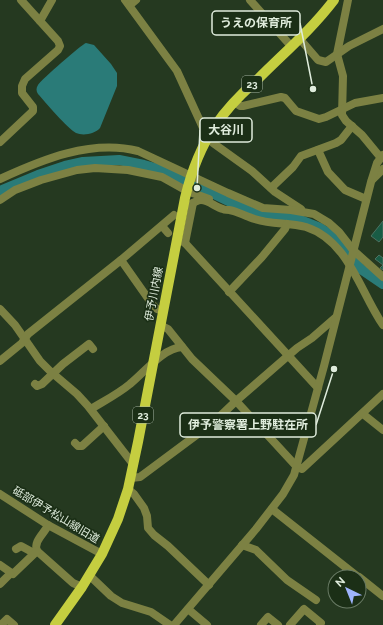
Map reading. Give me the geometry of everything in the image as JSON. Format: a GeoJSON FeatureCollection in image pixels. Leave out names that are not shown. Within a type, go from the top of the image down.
{"type":"FeatureCollection","features":[{"type":"Feature","properties":{"kind":"main road","name":"伊予川内線"},"geometry":{"type":"LineString","coordinates":[[55,625],[82,587],[102,554],[118,519],[128,489],[188,184],[206,141],[215,126],[234,102],[300,38],[334,0]]}},
{"type":"Feature","properties":{"kind":"street"},"geometry":{"type":"LineString","coordinates":[[0,142],[33,111],[33,107],[22,93],[22,84],[59,48],[59,42],[21,0]]}},
{"type":"Feature","properties":{"kind":"street"},"geometry":{"type":"LineString","coordinates":[[40,21],[52,0]]}},
{"type":"Feature","properties":{"kind":"street"},"geometry":{"type":"LineString","coordinates":[[250,0],[291,46]]}},
{"type":"Feature","properties":{"kind":"street"},"geometry":{"type":"LineString","coordinates":[[174,625],[272,509],[290,483],[297,467],[366,199],[375,169],[382,157],[362,135],[344,119],[342,109],[343,76],[337,54],[348,0]]}},
{"type":"Feature","properties":{"kind":"street"},"geometry":{"type":"LineString","coordinates":[[130,2],[178,71],[204,130]]}},
{"type":"Feature","properties":{"kind":"street"},"geometry":{"type":"LineString","coordinates":[[300,38],[318,60],[321,62],[326,62],[349,46],[383,29]]}},
{"type":"Feature","properties":{"kind":"street"},"geometry":{"type":"LineString","coordinates":[[234,102],[240,106],[243,106],[281,97],[285,98],[296,111],[319,119],[355,103],[383,98]]}},
{"type":"Feature","properties":{"kind":"street"},"geometry":{"type":"LineString","coordinates":[[271,188],[293,167],[301,156],[336,143],[341,140],[352,126]]}},
{"type":"Feature","properties":{"kind":"street"},"geometry":{"type":"LineString","coordinates":[[213,143],[252,171],[293,205],[309,214]]}},
{"type":"Feature","properties":{"kind":"street"},"geometry":{"type":"LineString","coordinates":[[0,179],[59,156],[82,150],[101,148],[129,149],[138,151],[205,197],[236,206],[291,210],[314,214],[329,223],[339,232],[353,251],[383,277]]}},
{"type":"Feature","properties":{"kind":"street"},"geometry":{"type":"LineString","coordinates":[[318,150],[328,172],[345,190],[366,199]]}},
{"type":"Feature","properties":{"kind":"street"},"geometry":{"type":"LineString","coordinates":[[0,200],[15,190],[41,180],[77,170],[95,168],[128,170],[151,174],[188,184],[236,206],[263,222],[287,224],[307,228],[321,235],[332,243],[350,264],[358,277],[370,305],[383,325]]}},
{"type":"Feature","properties":{"kind":"street"},"geometry":{"type":"LineString","coordinates":[[371,182],[383,169]]}},
{"type":"Feature","properties":{"kind":"street"},"geometry":{"type":"LineString","coordinates":[[236,206],[223,210],[200,200],[191,204],[184,242],[318,388]]}},
{"type":"Feature","properties":{"kind":"street"},"geometry":{"type":"LineString","coordinates":[[0,361],[25,339],[28,334],[121,260],[174,215]]}},
{"type":"Feature","properties":{"kind":"street"},"geometry":{"type":"LineString","coordinates":[[229,292],[262,257],[285,229],[287,224]]}},
{"type":"Feature","properties":{"kind":"street"},"geometry":{"type":"LineString","coordinates":[[162,226],[168,233]]}},
{"type":"Feature","properties":{"kind":"street"},"geometry":{"type":"LineString","coordinates":[[121,260],[152,304],[157,309],[163,311]]}},
{"type":"Feature","properties":{"kind":"street"},"geometry":{"type":"LineString","coordinates":[[0,310],[15,325],[40,361],[77,394],[91,410],[133,464]]}},
{"type":"Feature","properties":{"kind":"street"},"geometry":{"type":"LineString","coordinates":[[131,478],[140,477],[214,422],[288,356],[335,318]]}},
{"type":"Feature","properties":{"kind":"street"},"geometry":{"type":"LineString","coordinates":[[160,325],[168,329],[192,359],[217,381],[297,467],[302,469],[383,394]]}},
{"type":"Feature","properties":{"kind":"street"},"geometry":{"type":"LineString","coordinates":[[35,384],[37,386],[42,384],[53,373],[89,344],[93,348]]}},
{"type":"Feature","properties":{"kind":"street"},"geometry":{"type":"LineString","coordinates":[[91,410],[130,384],[153,363],[173,348],[182,347]]}},
{"type":"Feature","properties":{"kind":"street"},"geometry":{"type":"LineString","coordinates":[[363,414],[383,430]]}},
{"type":"Feature","properties":{"kind":"street"},"geometry":{"type":"LineString","coordinates":[[75,443],[78,446],[82,446],[104,426]]}},
{"type":"Feature","properties":{"kind":"street"},"geometry":{"type":"LineString","coordinates":[[128,489],[134,494],[144,508],[147,516],[148,528],[209,585]]}},
{"type":"Feature","properties":{"kind":"street","name":"砥部伊予松山線旧道"},"geometry":{"type":"LineString","coordinates":[[0,494],[48,525],[102,554]]}},
{"type":"Feature","properties":{"kind":"street"},"geometry":{"type":"LineString","coordinates":[[272,509],[349,569]]}},
{"type":"Feature","properties":{"kind":"street"},"geometry":{"type":"LineString","coordinates":[[48,525],[45,532],[36,544],[37,551],[73,583],[82,587]]}},
{"type":"Feature","properties":{"kind":"street"},"geometry":{"type":"LineString","coordinates":[[242,545],[256,550],[287,580],[316,600]]}},
{"type":"Feature","properties":{"kind":"street"},"geometry":{"type":"LineString","coordinates":[[16,549],[21,546],[32,552],[37,551]]}},
{"type":"Feature","properties":{"kind":"street"},"geometry":{"type":"LineString","coordinates":[[0,584],[37,551]]}},
{"type":"Feature","properties":{"kind":"street"},"geometry":{"type":"LineString","coordinates":[[0,565],[10,574]]}},
{"type":"Feature","properties":{"kind":"street"},"geometry":{"type":"LineString","coordinates":[[89,575],[111,596],[122,603],[151,612],[170,625]]}},
{"type":"Feature","properties":{"kind":"street"},"geometry":{"type":"LineString","coordinates":[[367,583],[383,596]]}},
{"type":"Feature","properties":{"kind":"street"},"geometry":{"type":"LineString","coordinates":[[188,609],[207,625]]}},
{"type":"Feature","properties":{"kind":"street"},"geometry":{"type":"LineString","coordinates":[[290,625],[304,609],[321,623],[320,625]]}},
{"type":"Feature","properties":{"kind":"street"},"geometry":{"type":"LineString","coordinates":[[261,625],[268,617],[278,625]]}},
{"type":"Feature","properties":{"kind":"street"},"geometry":{"type":"LineString","coordinates":[[1,625],[7,619],[14,625]]}},
{"type":"Feature","properties":{"kind":"water"},"geometry":{"type":"Polygon","coordinates":[[[86,43],[94,45],[111,64],[117,73],[117,86],[100,128],[89,134],[82,134],[76,133],[67,126],[36,90],[38,85],[46,76],[86,43]]]}},
{"type":"Feature","properties":{"kind":"building"},"geometry":{"type":"Polygon","coordinates":[[[383,221],[383,237],[379,242],[371,236],[383,221]]]}},
{"type":"Feature","properties":{"kind":"building"},"geometry":{"type":"Polygon","coordinates":[[[379,255],[383,258],[383,265],[375,259],[379,255]]]}},
{"type":"Feature","properties":{"kind":"waterway"},"geometry":{"type":"LineString","coordinates":[[0,191],[38,175],[83,162],[119,160],[144,165],[162,170],[197,188],[212,193],[251,212],[265,216],[295,218],[320,228],[331,235],[361,269],[383,284]]}},
{"type":"Feature","properties":{"kind":"place","name":"うえの保育所"},"geometry":{"type":"Point","coordinates":[313,89]}},
{"type":"Feature","properties":{"kind":"place","name":"大谷川"},"geometry":{"type":"Point","coordinates":[197,188]}},
{"type":"Feature","properties":{"kind":"place","name":"伊予警察署上野駐在所"},"geometry":{"type":"Point","coordinates":[334,369]}}]}
